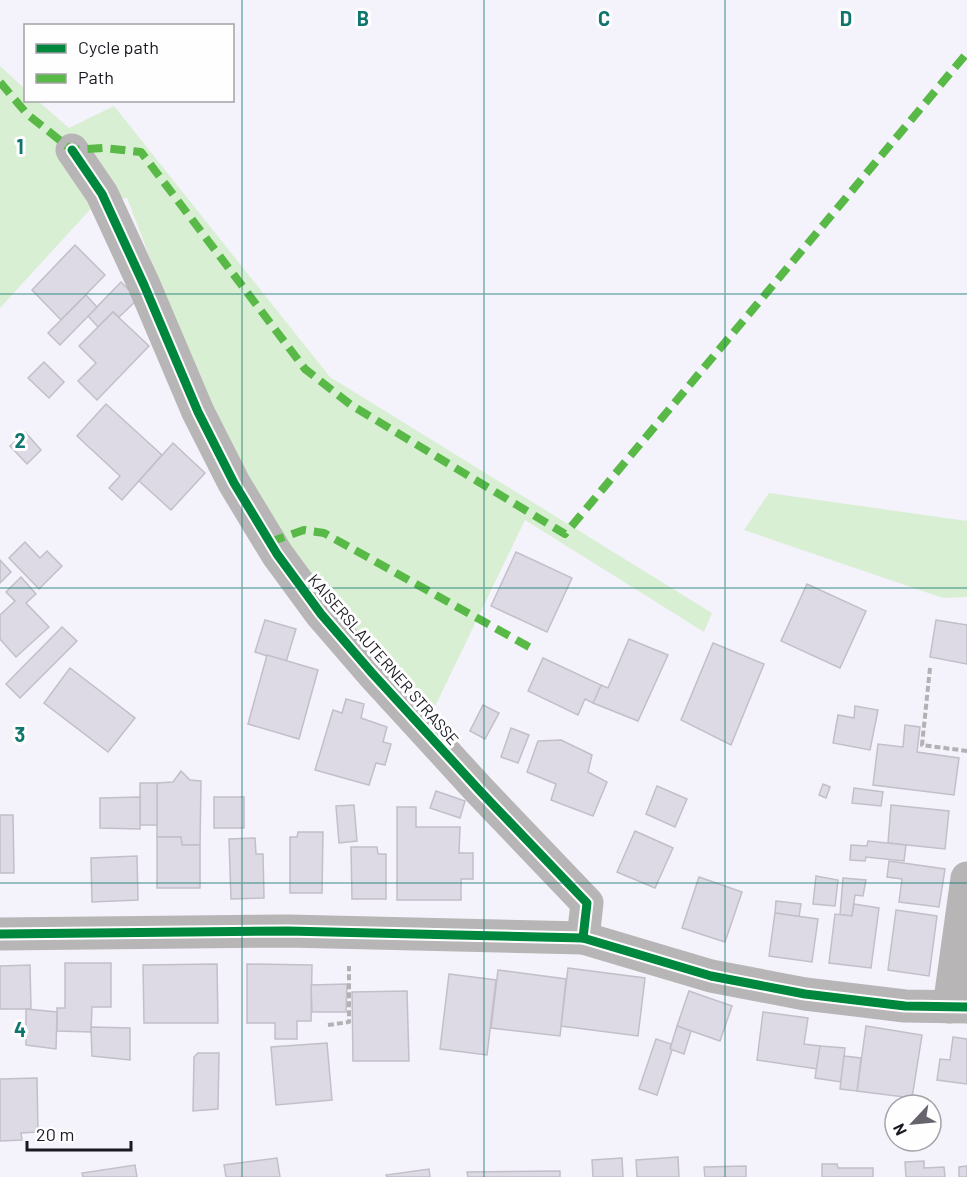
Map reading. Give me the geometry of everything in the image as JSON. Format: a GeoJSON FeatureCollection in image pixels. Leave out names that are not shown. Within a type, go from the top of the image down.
{"type":"FeatureCollection","features":[{"type":"Feature","properties":{"kind":"street","name":"KAISERSLAUTERNER STRASSE"},"geometry":{"type":"LineString","coordinates":[[72,150],[102,194],[198,412],[234,483],[277,554],[321,614],[372,673],[587,903],[584,938]]}},
{"type":"Feature","properties":{"kind":"street"},"geometry":{"type":"LineString","coordinates":[[0,934],[288,931],[584,938],[711,975],[805,994],[905,1006],[958,1007],[967,878]]}},
{"type":"Feature","properties":{"kind":"path"},"geometry":{"type":"LineString","coordinates":[[930,668],[922,745],[967,751]]}},
{"type":"Feature","properties":{"kind":"path"},"geometry":{"type":"LineString","coordinates":[[328,1025],[349,1022],[348,933]]}},
{"type":"Feature","properties":{"kind":"green space"},"geometry":{"type":"Polygon","coordinates":[[[0,66],[24,88],[24,102],[39,102],[69,128],[114,106],[330,377],[712,613],[704,632],[525,520],[428,721],[313,588],[217,433],[127,198],[97,202],[0,308],[0,66]]]}},
{"type":"Feature","properties":{"kind":"green space"},"geometry":{"type":"Polygon","coordinates":[[[769,493],[967,521],[967,597],[943,598],[744,530],[769,493]]]}},
{"type":"Feature","properties":{"kind":"building"},"geometry":{"type":"Polygon","coordinates":[[[75,245],[105,275],[61,320],[32,290],[75,245]]]}},
{"type":"Feature","properties":{"kind":"building"},"geometry":{"type":"Polygon","coordinates":[[[121,282],[138,299],[119,317],[113,312],[98,327],[88,316],[121,282]]]}},
{"type":"Feature","properties":{"kind":"building"},"geometry":{"type":"Polygon","coordinates":[[[86,295],[97,307],[60,345],[48,333],[86,295]]]}},
{"type":"Feature","properties":{"kind":"building"},"geometry":{"type":"Polygon","coordinates":[[[113,312],[149,346],[97,400],[78,381],[96,363],[79,346],[113,312]]]}},
{"type":"Feature","properties":{"kind":"building"},"geometry":{"type":"Polygon","coordinates":[[[44,362],[64,382],[49,398],[28,378],[44,362]]]}},
{"type":"Feature","properties":{"kind":"building"},"geometry":{"type":"Polygon","coordinates":[[[106,404],[162,455],[122,500],[109,488],[120,476],[77,436],[106,404]]]}},
{"type":"Feature","properties":{"kind":"building"},"geometry":{"type":"Polygon","coordinates":[[[25,432],[41,450],[27,464],[10,446],[25,432]]]}},
{"type":"Feature","properties":{"kind":"building"},"geometry":{"type":"Polygon","coordinates":[[[173,443],[205,473],[171,510],[139,481],[173,443]]]}},
{"type":"Feature","properties":{"kind":"building"},"geometry":{"type":"Polygon","coordinates":[[[25,542],[40,558],[47,551],[62,566],[39,589],[9,558],[25,542]]]}},
{"type":"Feature","properties":{"kind":"building"},"geometry":{"type":"Polygon","coordinates":[[[516,552],[572,578],[547,632],[491,606],[516,552]]]}},
{"type":"Feature","properties":{"kind":"building"},"geometry":{"type":"Polygon","coordinates":[[[0,560],[11,572],[0,583],[0,560]]]}},
{"type":"Feature","properties":{"kind":"building"},"geometry":{"type":"Polygon","coordinates":[[[21,577],[36,594],[26,603],[49,627],[16,657],[0,639],[0,615],[15,601],[6,592],[21,577]]]}},
{"type":"Feature","properties":{"kind":"building"},"geometry":{"type":"Polygon","coordinates":[[[807,584],[866,611],[840,668],[781,641],[807,584]]]}},
{"type":"Feature","properties":{"kind":"building"},"geometry":{"type":"Polygon","coordinates":[[[265,620],[296,629],[286,662],[255,652],[265,620]]]}},
{"type":"Feature","properties":{"kind":"building"},"geometry":{"type":"Polygon","coordinates":[[[936,620],[967,625],[967,664],[930,657],[936,620]]]}},
{"type":"Feature","properties":{"kind":"building"},"geometry":{"type":"Polygon","coordinates":[[[62,627],[77,641],[20,698],[6,684],[62,627]]]}},
{"type":"Feature","properties":{"kind":"building"},"geometry":{"type":"Polygon","coordinates":[[[629,639],[668,655],[638,721],[593,703],[601,685],[608,688],[629,639]]]}},
{"type":"Feature","properties":{"kind":"building"},"geometry":{"type":"Polygon","coordinates":[[[713,643],[764,664],[731,745],[681,720],[713,643]]]}},
{"type":"Feature","properties":{"kind":"building"},"geometry":{"type":"Polygon","coordinates":[[[267,655],[318,670],[299,739],[248,724],[267,655]]]}},
{"type":"Feature","properties":{"kind":"building"},"geometry":{"type":"Polygon","coordinates":[[[543,658],[601,685],[593,703],[585,699],[578,715],[528,691],[543,658]]]}},
{"type":"Feature","properties":{"kind":"building"},"geometry":{"type":"Polygon","coordinates":[[[70,668],[135,718],[108,752],[44,703],[70,668]]]}},
{"type":"Feature","properties":{"kind":"building"},"geometry":{"type":"Polygon","coordinates":[[[346,699],[364,704],[361,718],[387,727],[383,742],[391,744],[385,765],[376,763],[369,785],[315,770],[333,710],[342,713],[346,699]]]}},
{"type":"Feature","properties":{"kind":"building"},"geometry":{"type":"Polygon","coordinates":[[[483,705],[499,713],[485,739],[470,731],[483,705]]]}},
{"type":"Feature","properties":{"kind":"building"},"geometry":{"type":"Polygon","coordinates":[[[855,706],[878,710],[870,750],[833,743],[838,715],[854,718],[855,706]]]}},
{"type":"Feature","properties":{"kind":"building"},"geometry":{"type":"Polygon","coordinates":[[[905,725],[920,727],[917,752],[959,758],[954,795],[873,785],[878,744],[903,747],[905,725]]]}},
{"type":"Feature","properties":{"kind":"building"},"geometry":{"type":"Polygon","coordinates":[[[511,728],[529,735],[518,763],[501,757],[511,728]]]}},
{"type":"Feature","properties":{"kind":"building"},"geometry":{"type":"Polygon","coordinates":[[[561,740],[592,755],[588,772],[607,782],[593,816],[551,800],[556,784],[527,772],[538,741],[561,740]]]}},
{"type":"Feature","properties":{"kind":"building"},"geometry":{"type":"Polygon","coordinates":[[[181,771],[190,780],[201,781],[200,845],[182,845],[181,837],[157,837],[157,783],[173,782],[181,771]]]}},
{"type":"Feature","properties":{"kind":"building"},"geometry":{"type":"Polygon","coordinates":[[[140,783],[157,783],[157,825],[140,825],[140,783]]]}},
{"type":"Feature","properties":{"kind":"building"},"geometry":{"type":"Polygon","coordinates":[[[823,784],[830,787],[826,798],[819,795],[823,784]]]}},
{"type":"Feature","properties":{"kind":"building"},"geometry":{"type":"Polygon","coordinates":[[[657,786],[687,799],[675,827],[646,814],[657,786]]]}},
{"type":"Feature","properties":{"kind":"building"},"geometry":{"type":"Polygon","coordinates":[[[854,788],[883,792],[881,806],[852,803],[854,788]]]}},
{"type":"Feature","properties":{"kind":"building"},"geometry":{"type":"Polygon","coordinates":[[[436,791],[465,801],[460,818],[430,808],[436,791]]]}},
{"type":"Feature","properties":{"kind":"building"},"geometry":{"type":"Polygon","coordinates":[[[140,797],[140,829],[100,828],[100,798],[140,797]]]}},
{"type":"Feature","properties":{"kind":"building"},"geometry":{"type":"Polygon","coordinates":[[[214,797],[244,797],[244,828],[214,828],[214,797]]]}},
{"type":"Feature","properties":{"kind":"building"},"geometry":{"type":"Polygon","coordinates":[[[354,805],[357,841],[339,843],[336,806],[354,805]]]}},
{"type":"Feature","properties":{"kind":"building"},"geometry":{"type":"Polygon","coordinates":[[[891,805],[949,811],[945,849],[888,843],[891,805]]]}},
{"type":"Feature","properties":{"kind":"building"},"geometry":{"type":"Polygon","coordinates":[[[397,807],[416,807],[416,827],[460,827],[459,853],[473,853],[473,879],[461,879],[461,900],[397,900],[397,807]]]}},
{"type":"Feature","properties":{"kind":"building"},"geometry":{"type":"Polygon","coordinates":[[[0,815],[13,815],[14,873],[0,873],[0,815]]]}},
{"type":"Feature","properties":{"kind":"building"},"geometry":{"type":"Polygon","coordinates":[[[635,831],[673,848],[655,888],[617,872],[635,831]]]}},
{"type":"Feature","properties":{"kind":"building"},"geometry":{"type":"Polygon","coordinates":[[[298,832],[323,832],[322,893],[290,893],[290,837],[297,837],[298,832]]]}},
{"type":"Feature","properties":{"kind":"building"},"geometry":{"type":"Polygon","coordinates":[[[157,837],[181,837],[182,845],[200,845],[200,888],[157,888],[157,837]]]}},
{"type":"Feature","properties":{"kind":"building"},"geometry":{"type":"Polygon","coordinates":[[[255,838],[256,854],[263,854],[264,898],[231,899],[229,839],[255,838]]]}},
{"type":"Feature","properties":{"kind":"building"},"geometry":{"type":"Polygon","coordinates":[[[868,841],[906,845],[904,861],[866,857],[865,861],[850,860],[851,845],[867,846],[868,841]]]}},
{"type":"Feature","properties":{"kind":"building"},"geometry":{"type":"Polygon","coordinates":[[[351,847],[377,847],[378,854],[386,854],[386,899],[352,899],[351,847]]]}},
{"type":"Feature","properties":{"kind":"building"},"geometry":{"type":"Polygon","coordinates":[[[137,856],[138,900],[92,902],[91,858],[137,856]]]}},
{"type":"Feature","properties":{"kind":"building"},"geometry":{"type":"Polygon","coordinates":[[[889,861],[945,869],[939,907],[899,902],[902,879],[887,877],[889,861]]]}},
{"type":"Feature","properties":{"kind":"building"},"geometry":{"type":"Polygon","coordinates":[[[816,876],[838,880],[835,906],[813,904],[816,876]]]}},
{"type":"Feature","properties":{"kind":"building"},"geometry":{"type":"Polygon","coordinates":[[[699,877],[742,892],[725,942],[682,928],[699,877]]]}},
{"type":"Feature","properties":{"kind":"building"},"geometry":{"type":"Polygon","coordinates":[[[843,878],[866,880],[863,896],[855,895],[852,916],[840,915],[843,878]]]}},
{"type":"Feature","properties":{"kind":"building"},"geometry":{"type":"Polygon","coordinates":[[[776,901],[801,904],[799,917],[775,913],[776,901]]]}},
{"type":"Feature","properties":{"kind":"building"},"geometry":{"type":"Polygon","coordinates":[[[854,904],[879,908],[871,968],[829,963],[835,914],[852,916],[854,904]]]}},
{"type":"Feature","properties":{"kind":"building"},"geometry":{"type":"Polygon","coordinates":[[[896,910],[937,916],[929,976],[888,970],[896,910]]]}},
{"type":"Feature","properties":{"kind":"building"},"geometry":{"type":"Polygon","coordinates":[[[775,913],[818,919],[812,962],[769,956],[775,913]]]}},
{"type":"Feature","properties":{"kind":"building"},"geometry":{"type":"Polygon","coordinates":[[[65,963],[111,963],[111,1007],[92,1007],[91,1032],[57,1031],[57,1008],[65,1008],[65,963]]]}},
{"type":"Feature","properties":{"kind":"building"},"geometry":{"type":"Polygon","coordinates":[[[217,964],[218,1023],[144,1023],[143,965],[217,964]]]}},
{"type":"Feature","properties":{"kind":"building"},"geometry":{"type":"Polygon","coordinates":[[[247,964],[312,965],[311,1021],[297,1021],[297,1039],[275,1039],[275,1023],[247,1023],[247,964]]]}},
{"type":"Feature","properties":{"kind":"building"},"geometry":{"type":"Polygon","coordinates":[[[30,965],[31,1009],[0,1009],[0,966],[30,965]]]}},
{"type":"Feature","properties":{"kind":"building"},"geometry":{"type":"Polygon","coordinates":[[[568,968],[645,978],[638,1036],[561,1026],[568,968]]]}},
{"type":"Feature","properties":{"kind":"building"},"geometry":{"type":"Polygon","coordinates":[[[498,970],[566,979],[560,1036],[491,1028],[498,970]]]}},
{"type":"Feature","properties":{"kind":"building"},"geometry":{"type":"Polygon","coordinates":[[[449,974],[496,980],[487,1055],[440,1049],[449,974]]]}},
{"type":"Feature","properties":{"kind":"building"},"geometry":{"type":"Polygon","coordinates":[[[347,984],[346,1012],[312,1012],[311,985],[347,984]]]}},
{"type":"Feature","properties":{"kind":"building"},"geometry":{"type":"Polygon","coordinates":[[[407,991],[409,1061],[353,1061],[352,992],[407,991]]]}},
{"type":"Feature","properties":{"kind":"building"},"geometry":{"type":"Polygon","coordinates":[[[689,991],[732,1006],[720,1041],[677,1026],[689,991]]]}},
{"type":"Feature","properties":{"kind":"building"},"geometry":{"type":"Polygon","coordinates":[[[26,1009],[57,1012],[56,1049],[26,1045],[26,1009]]]}},
{"type":"Feature","properties":{"kind":"building"},"geometry":{"type":"Polygon","coordinates":[[[763,1012],[808,1018],[804,1044],[820,1046],[817,1069],[757,1060],[763,1012]]]}},
{"type":"Feature","properties":{"kind":"building"},"geometry":{"type":"Polygon","coordinates":[[[677,1026],[691,1031],[684,1054],[670,1049],[677,1026]]]}},
{"type":"Feature","properties":{"kind":"building"},"geometry":{"type":"Polygon","coordinates":[[[866,1026],[922,1035],[913,1093],[883,1094],[857,1091],[866,1026]]]}},
{"type":"Feature","properties":{"kind":"building"},"geometry":{"type":"Polygon","coordinates":[[[91,1027],[130,1028],[130,1060],[92,1056],[91,1027]]]}},
{"type":"Feature","properties":{"kind":"building"},"geometry":{"type":"Polygon","coordinates":[[[953,1037],[967,1039],[967,1084],[937,1080],[940,1059],[950,1060],[953,1037]]]}},
{"type":"Feature","properties":{"kind":"building"},"geometry":{"type":"Polygon","coordinates":[[[656,1039],[671,1044],[670,1049],[672,1050],[657,1095],[639,1089],[656,1039]]]}},
{"type":"Feature","properties":{"kind":"building"},"geometry":{"type":"Polygon","coordinates":[[[327,1043],[332,1100],[276,1105],[271,1047],[327,1043]]]}},
{"type":"Feature","properties":{"kind":"building"},"geometry":{"type":"Polygon","coordinates":[[[820,1046],[845,1048],[841,1082],[815,1078],[820,1046]]]}},
{"type":"Feature","properties":{"kind":"building"},"geometry":{"type":"Polygon","coordinates":[[[198,1053],[219,1053],[218,1109],[193,1111],[194,1057],[198,1053]]]}},
{"type":"Feature","properties":{"kind":"building"},"geometry":{"type":"Polygon","coordinates":[[[844,1056],[861,1058],[857,1091],[840,1089],[844,1056]]]}},
{"type":"Feature","properties":{"kind":"building"},"geometry":{"type":"Polygon","coordinates":[[[37,1078],[38,1132],[21,1133],[22,1140],[0,1141],[0,1079],[37,1078]]]}},
{"type":"Feature","properties":{"kind":"building"},"geometry":{"type":"Polygon","coordinates":[[[678,1157],[679,1177],[637,1177],[636,1160],[678,1157]]]}},
{"type":"Feature","properties":{"kind":"building"},"geometry":{"type":"Polygon","coordinates":[[[277,1158],[280,1177],[226,1177],[224,1165],[277,1158]]]}},
{"type":"Feature","properties":{"kind":"building"},"geometry":{"type":"Polygon","coordinates":[[[622,1158],[623,1177],[593,1177],[592,1160],[622,1158]]]}},
{"type":"Feature","properties":{"kind":"building"},"geometry":{"type":"Polygon","coordinates":[[[924,1161],[924,1168],[944,1167],[945,1177],[906,1177],[905,1162],[924,1161]]]}},
{"type":"Feature","properties":{"kind":"building"},"geometry":{"type":"Polygon","coordinates":[[[822,1164],[837,1164],[838,1168],[873,1168],[873,1177],[822,1177],[822,1164]]]}},
{"type":"Feature","properties":{"kind":"building"},"geometry":{"type":"Polygon","coordinates":[[[135,1165],[137,1177],[83,1177],[82,1173],[135,1165]]]}},
{"type":"Feature","properties":{"kind":"building"},"geometry":{"type":"Polygon","coordinates":[[[746,1166],[746,1177],[705,1177],[704,1167],[746,1166]]]}},
{"type":"Feature","properties":{"kind":"building"},"geometry":{"type":"Polygon","coordinates":[[[967,1166],[967,1177],[959,1177],[959,1167],[967,1166]]]}},
{"type":"Feature","properties":{"kind":"building"},"geometry":{"type":"Polygon","coordinates":[[[429,1169],[430,1177],[387,1177],[386,1175],[429,1169]]]}},
{"type":"Feature","properties":{"kind":"building"},"geometry":{"type":"Polygon","coordinates":[[[560,1171],[560,1177],[468,1177],[467,1172],[560,1171]]]}},
{"type":"Feature","properties":{"kind":"marked path"},"geometry":{"type":"LineString","coordinates":[[0,82],[27,114],[72,150],[104,148],[141,152],[305,369],[351,405],[565,534],[967,53]]}},
{"type":"Feature","properties":{"kind":"marked path"},"geometry":{"type":"LineString","coordinates":[[270,542],[304,530],[324,533],[533,649]]}},
{"type":"Feature","properties":{"kind":"cycle path"},"geometry":{"type":"LineString","coordinates":[[72,150],[102,194],[198,412],[234,483],[277,554],[321,614],[372,673],[587,903],[583,938]]}},
{"type":"Feature","properties":{"kind":"cycle path"},"geometry":{"type":"LineString","coordinates":[[0,934],[288,931],[583,938],[711,976],[805,994],[905,1006],[967,1007]]}}]}
